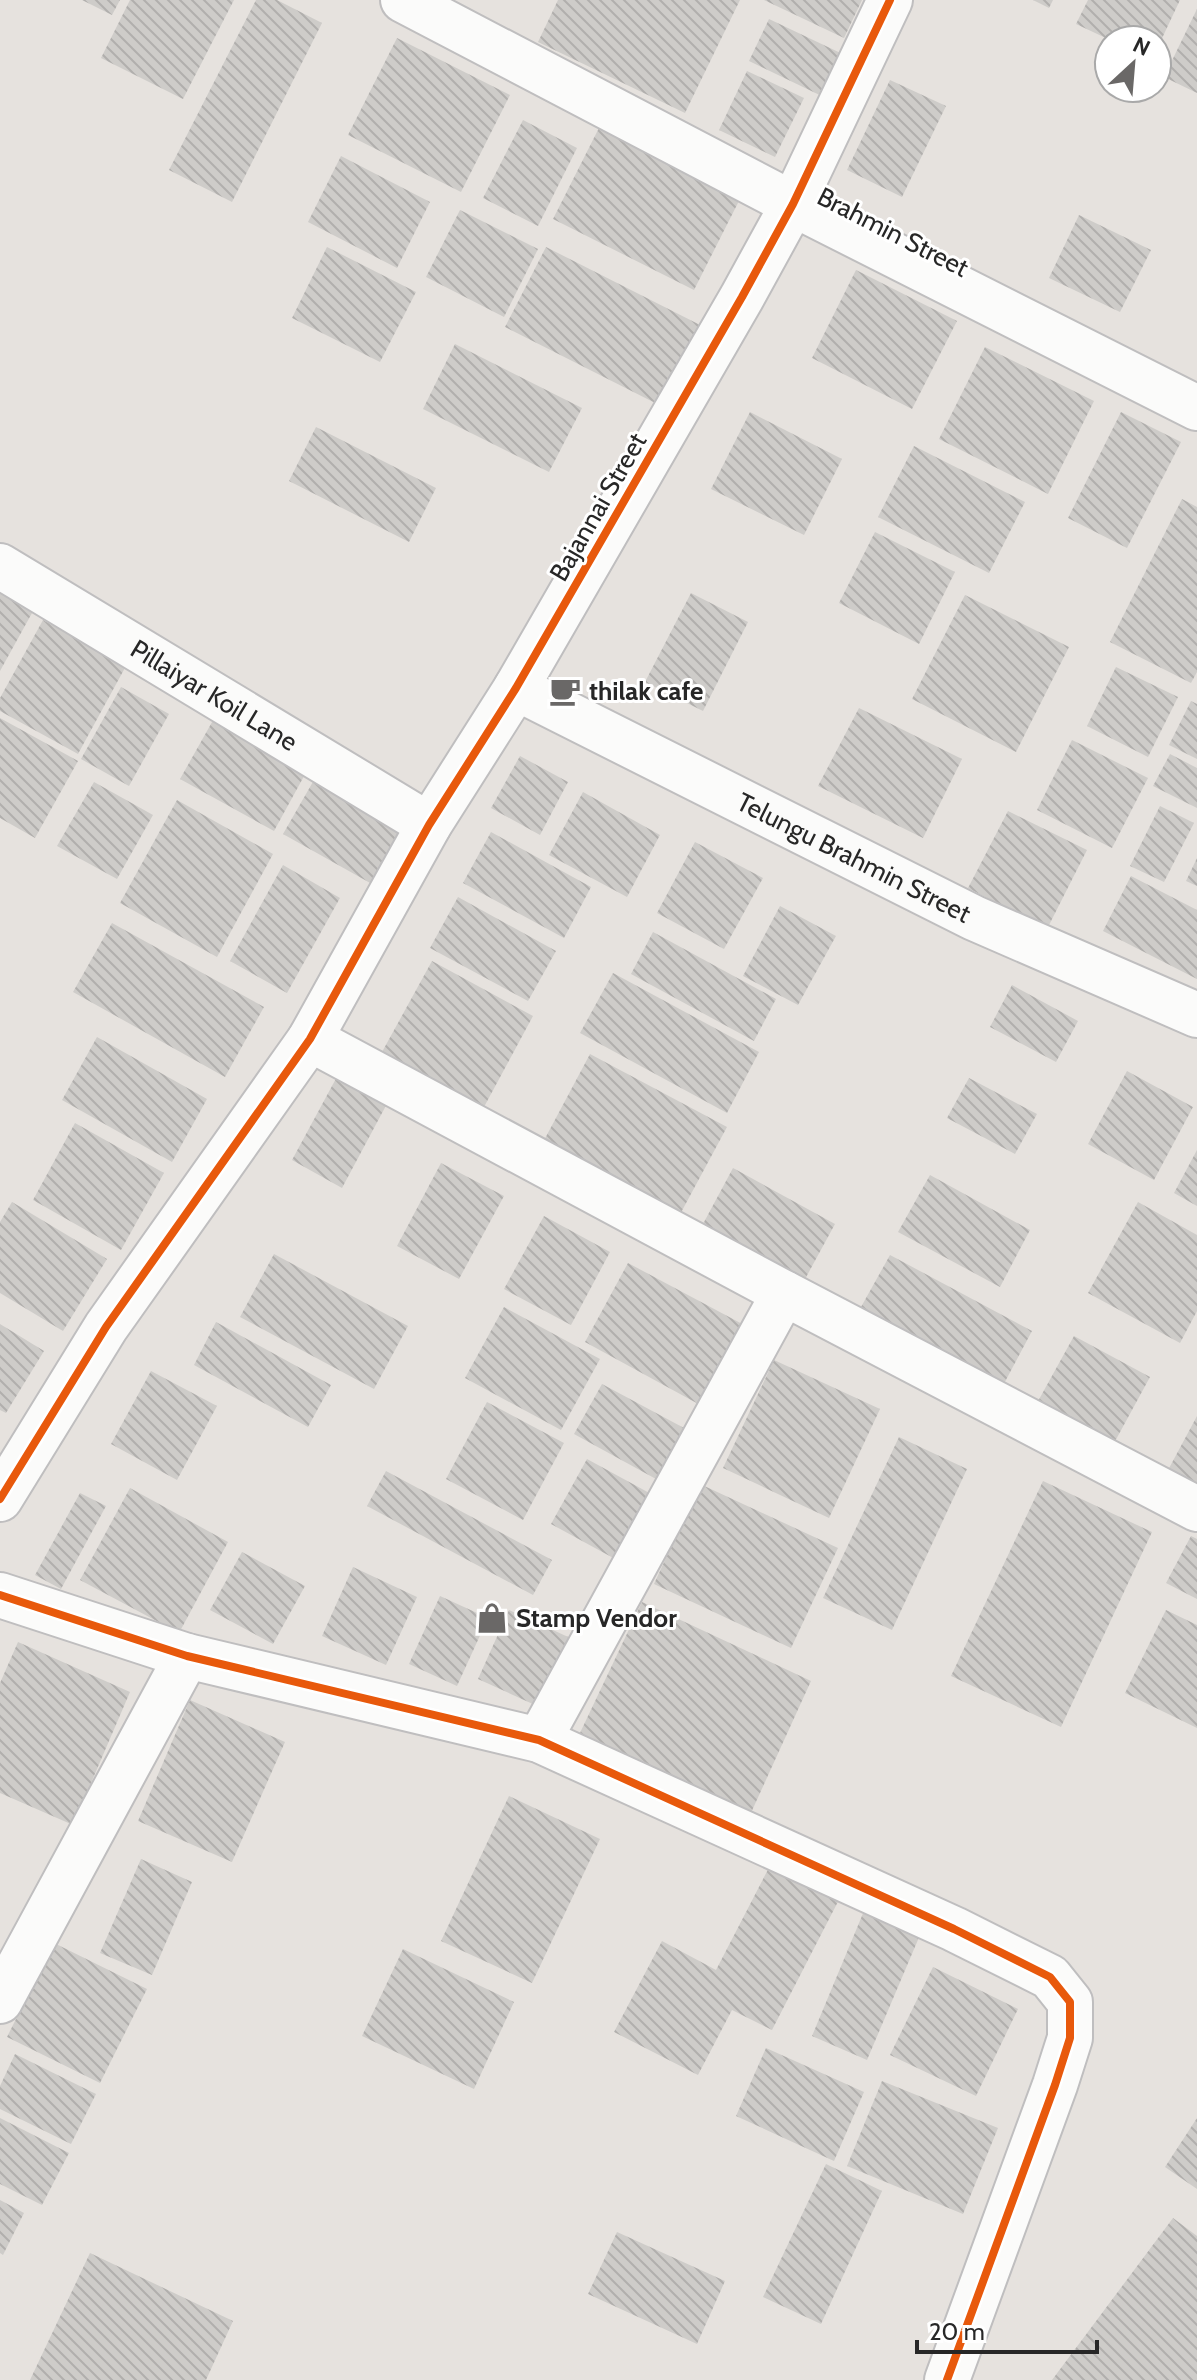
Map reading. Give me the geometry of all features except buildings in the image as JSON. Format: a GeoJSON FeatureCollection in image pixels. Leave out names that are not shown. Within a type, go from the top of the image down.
{"type":"FeatureCollection","features":[{"type":"Feature","properties":{"kind":"street","name":"Brahmin Street"},"geometry":{"type":"LineString","coordinates":[[403,0],[793,204],[1197,408]]}},
{"type":"Feature","properties":{"kind":"street","name":"Bajannai Street"},"geometry":{"type":"LineString","coordinates":[[0,1499],[106,1327],[310,1039],[429,825],[516,688],[742,297],[793,204],[890,0]]}},
{"type":"Feature","properties":{"kind":"street","name":"Pillaiyar Koil Lane"},"geometry":{"type":"LineString","coordinates":[[0,566],[429,825]]}},
{"type":"Feature","properties":{"kind":"street","name":"Telungu Brahmin Street"},"geometry":{"type":"LineString","coordinates":[[516,688],[974,918],[1197,1015]]}},
{"type":"Feature","properties":{"kind":"street"},"geometry":{"type":"LineString","coordinates":[[310,1039],[784,1293],[1197,1509]]}},
{"type":"Feature","properties":{"kind":"street"},"geometry":{"type":"LineString","coordinates":[[539,1740],[784,1293]]}},
{"type":"Feature","properties":{"kind":"street"},"geometry":{"type":"LineString","coordinates":[[0,1595],[187,1656],[539,1740],[1022,1961],[1050,1977],[1070,2002],[1070,2038],[947,2380]]}},
{"type":"Feature","properties":{"kind":"street"},"geometry":{"type":"LineString","coordinates":[[0,2001],[187,1656]]}},
{"type":"Feature","properties":{"kind":"cycle path"},"geometry":{"type":"LineString","coordinates":[[0,1499],[106,1327],[310,1039],[429,825],[516,688],[742,297],[793,204],[890,0]]}},
{"type":"Feature","properties":{"kind":"cycle path"},"geometry":{"type":"LineString","coordinates":[[0,1595],[187,1656],[539,1740],[954,1929],[1050,1977],[1070,2002],[1070,2038],[947,2380]]}},
{"type":"Feature","properties":{"kind":"place","name":"thilak cafe"},"geometry":{"type":"Point","coordinates":[565,691]}},
{"type":"Feature","properties":{"kind":"place","name":"Stamp Vendor"},"geometry":{"type":"Point","coordinates":[492,1618]}}]}
